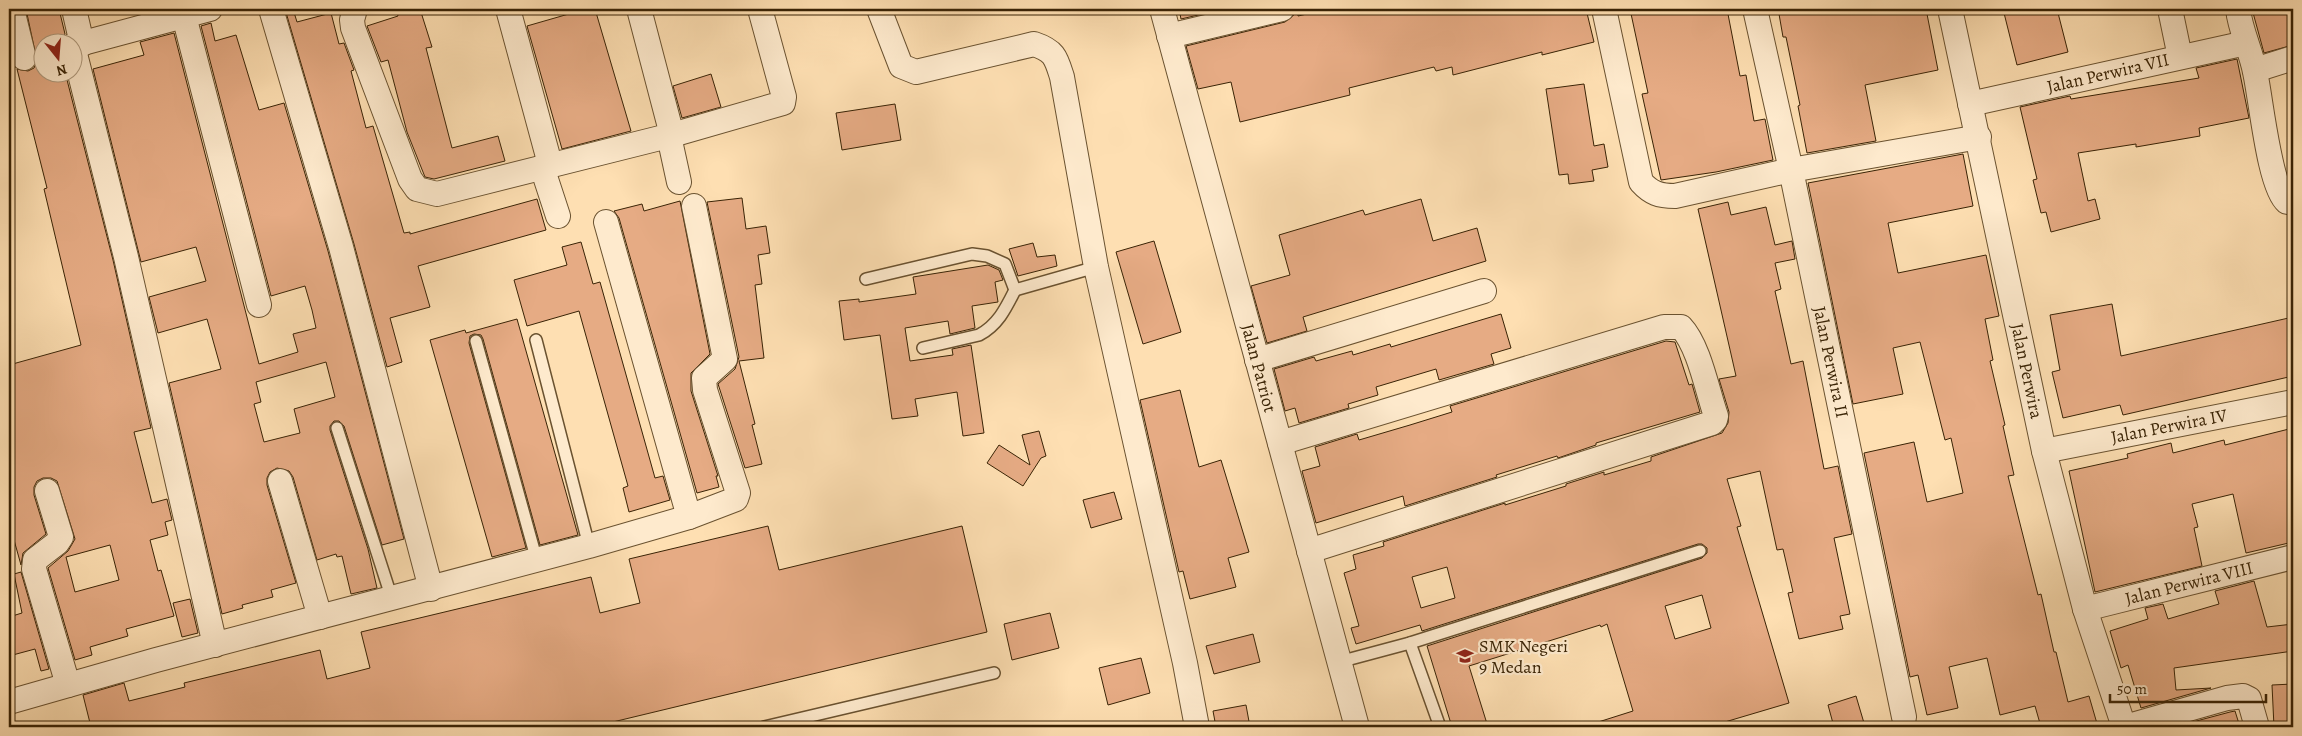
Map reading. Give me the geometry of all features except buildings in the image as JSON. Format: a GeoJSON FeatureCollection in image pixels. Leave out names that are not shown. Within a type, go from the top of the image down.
{"type":"FeatureCollection","features":[{"type":"Feature","properties":{"kind":"street"},"geometry":{"type":"LineString","coordinates":[[12,9],[25,58]]}},
{"type":"Feature","properties":{"kind":"street"},"geometry":{"type":"LineString","coordinates":[[74,9],[75,32]]}},
{"type":"Feature","properties":{"kind":"street"},"geometry":{"type":"LineString","coordinates":[[82,43],[174,15],[210,9]]}},
{"type":"Feature","properties":{"kind":"street"},"geometry":{"type":"LineString","coordinates":[[271,9],[341,247],[431,589]]}},
{"type":"Feature","properties":{"kind":"street"},"geometry":{"type":"LineString","coordinates":[[355,9],[352,20],[353,28],[410,179],[417,189],[425,193],[437,194],[670,136],[783,103],[784,97],[760,9]]}},
{"type":"Feature","properties":{"kind":"street"},"geometry":{"type":"LineString","coordinates":[[508,9],[558,216]]}},
{"type":"Feature","properties":{"kind":"street"},"geometry":{"type":"LineString","coordinates":[[639,9],[670,136],[679,182]]}},
{"type":"Feature","properties":{"kind":"street"},"geometry":{"type":"LineString","coordinates":[[879,9],[901,66],[916,72],[1034,44],[1047,48],[1056,57],[1062,77],[1096,268],[1185,663],[1197,727]]}},
{"type":"Feature","properties":{"kind":"street","name":"Jalan Patriot"},"geometry":{"type":"LineString","coordinates":[[1162,9],[1357,727]]}},
{"type":"Feature","properties":{"kind":"street"},"geometry":{"type":"LineString","coordinates":[[1169,36],[1282,9]]}},
{"type":"Feature","properties":{"kind":"street"},"geometry":{"type":"LineString","coordinates":[[1604,9],[1641,182],[1650,192],[1662,196],[1675,196],[1791,170],[1979,137]]}},
{"type":"Feature","properties":{"kind":"street","name":"Jalan Perwira II"},"geometry":{"type":"LineString","coordinates":[[1755,9],[1791,170],[1904,717]]}},
{"type":"Feature","properties":{"kind":"street","name":"Jalan Perwira"},"geometry":{"type":"LineString","coordinates":[[1950,9],[1979,137],[2044,451],[2085,609],[2125,727]]}},
{"type":"Feature","properties":{"kind":"street"},"geometry":{"type":"LineString","coordinates":[[2170,9],[2180,57]]}},
{"type":"Feature","properties":{"kind":"street"},"geometry":{"type":"LineString","coordinates":[[2238,9],[2255,70],[2273,173],[2287,199]]}},
{"type":"Feature","properties":{"kind":"street"},"geometry":{"type":"LineString","coordinates":[[174,15],[259,304]]}},
{"type":"Feature","properties":{"kind":"street","name":"Jalan Perwira VII"},"geometry":{"type":"LineString","coordinates":[[1970,104],[2246,43]]}},
{"type":"Feature","properties":{"kind":"street"},"geometry":{"type":"LineString","coordinates":[[2255,70],[2293,58]]}},
{"type":"Feature","properties":{"kind":"street"},"geometry":{"type":"LineString","coordinates":[[82,70],[215,645]]}},
{"type":"Feature","properties":{"kind":"street"},"geometry":{"type":"LineString","coordinates":[[9,702],[68,684],[589,546],[732,502],[738,493],[705,390],[704,378],[725,359],[694,206]]}},
{"type":"Feature","properties":{"kind":"street"},"geometry":{"type":"LineString","coordinates":[[606,222],[688,517]]}},
{"type":"Feature","properties":{"kind":"street"},"geometry":{"type":"LineString","coordinates":[[1257,360],[1484,291]]}},
{"type":"Feature","properties":{"kind":"street"},"geometry":{"type":"LineString","coordinates":[[1280,444],[1664,327],[1675,326],[1680,327],[1686,332],[1693,346],[1716,416],[1712,423],[1309,551]]}},
{"type":"Feature","properties":{"kind":"street","name":"Jalan Perwira IV"},"geometry":{"type":"LineString","coordinates":[[2044,451],[2293,402]]}},
{"type":"Feature","properties":{"kind":"street"},"geometry":{"type":"LineString","coordinates":[[280,481],[320,617]]}},
{"type":"Feature","properties":{"kind":"street"},"geometry":{"type":"LineString","coordinates":[[48,491],[61,536],[57,543],[36,560],[34,569],[68,684]]}},
{"type":"Feature","properties":{"kind":"street","name":"Jalan Perwira VIII"},"geometry":{"type":"LineString","coordinates":[[2085,609],[2293,557]]}},
{"type":"Feature","properties":{"kind":"street"},"geometry":{"type":"LineString","coordinates":[[2125,727],[2227,698],[2243,696],[2249,699],[2257,727]]}},
{"type":"Feature","properties":{"kind":"lane"},"geometry":{"type":"LineString","coordinates":[[866,279],[972,254],[987,256],[1005,264],[1015,290],[1002,316],[987,331],[979,335],[923,348]]}},
{"type":"Feature","properties":{"kind":"lane"},"geometry":{"type":"LineString","coordinates":[[1015,290],[1096,268]]}},
{"type":"Feature","properties":{"kind":"lane"},"geometry":{"type":"LineString","coordinates":[[536,340],[589,546]]}},
{"type":"Feature","properties":{"kind":"lane"},"geometry":{"type":"LineString","coordinates":[[476,341],[537,560]]}},
{"type":"Feature","properties":{"kind":"lane"},"geometry":{"type":"LineString","coordinates":[[337,428],[392,599]]}},
{"type":"Feature","properties":{"kind":"lane"},"geometry":{"type":"LineString","coordinates":[[1339,662],[1410,643],[1700,551]]}},
{"type":"Feature","properties":{"kind":"lane"},"geometry":{"type":"LineString","coordinates":[[1410,643],[1440,727]]}},
{"type":"Feature","properties":{"kind":"lane"},"geometry":{"type":"LineString","coordinates":[[764,727],[994,673]]}},
{"type":"Feature","properties":{"kind":"place","name":"SMK Negeri 9 Medan"},"geometry":{"type":"Point","coordinates":[1465,656]}}]}
